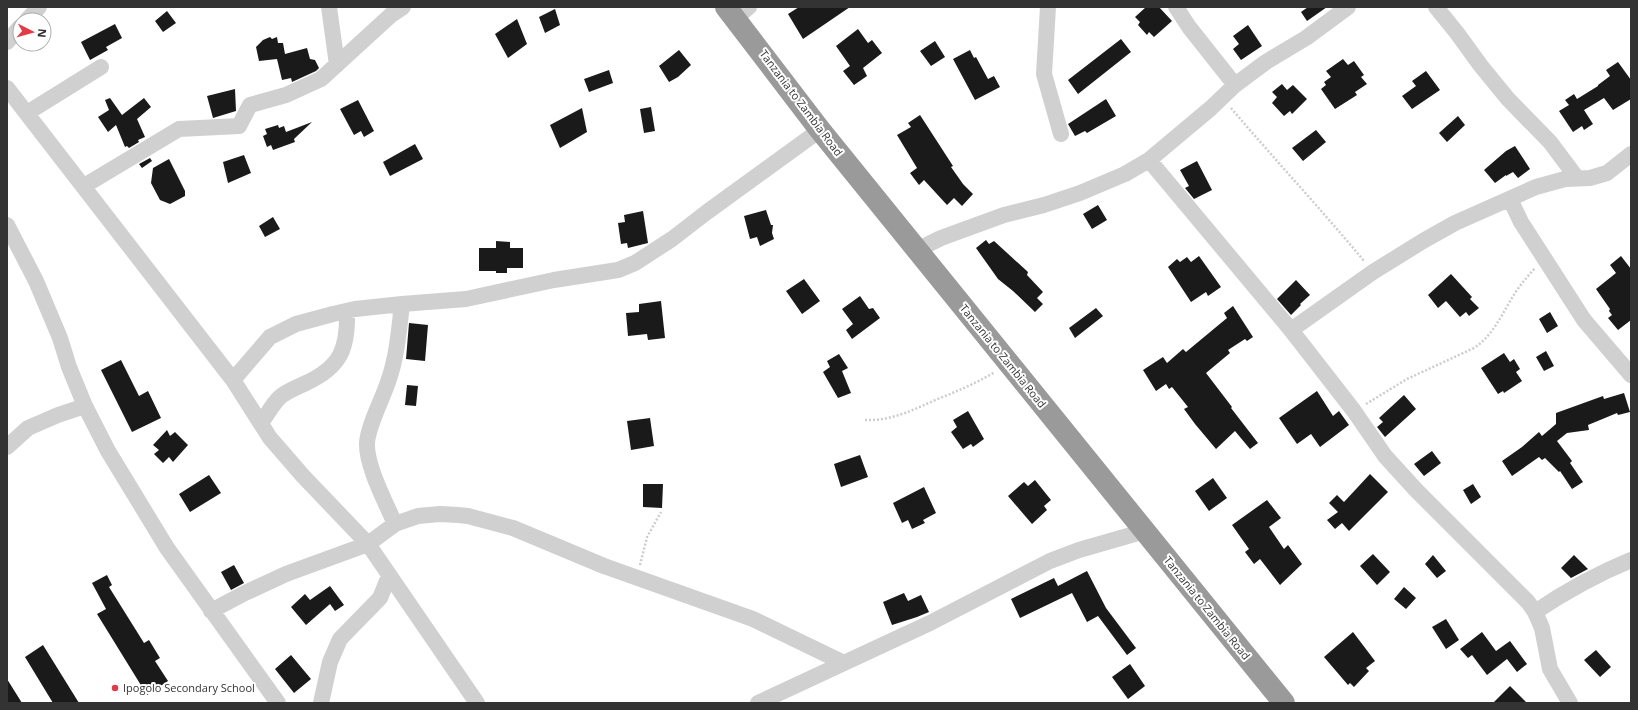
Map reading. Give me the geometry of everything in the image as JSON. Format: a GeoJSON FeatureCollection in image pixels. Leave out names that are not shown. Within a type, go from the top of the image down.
{"type":"FeatureCollection","features":[{"type":"Feature","properties":{"kind":"highway","name":"Tanzania to Zambia Road"},"geometry":{"type":"LineString","coordinates":[[737,11],[820,130],[1284,703]]}},
{"type":"Feature","properties":{"kind":"street"},"geometry":{"type":"LineString","coordinates":[[329,7],[337,65]]}},
{"type":"Feature","properties":{"kind":"street"},"geometry":{"type":"LineString","coordinates":[[84,186],[179,129],[239,126],[250,105],[286,95],[321,79],[391,15],[403,7]]}},
{"type":"Feature","properties":{"kind":"street"},"geometry":{"type":"LineString","coordinates":[[1048,7],[1044,74],[1061,134]]}},
{"type":"Feature","properties":{"kind":"street"},"geometry":{"type":"LineString","coordinates":[[1176,7],[1235,85]]}},
{"type":"Feature","properties":{"kind":"street"},"geometry":{"type":"LineString","coordinates":[[917,250],[941,238],[1004,215],[1080,193],[1125,174],[1149,160],[1235,85],[1266,62],[1306,38],[1348,7]]}},
{"type":"Feature","properties":{"kind":"street"},"geometry":{"type":"LineString","coordinates":[[1436,7],[1508,99],[1550,142],[1577,178]]}},
{"type":"Feature","properties":{"kind":"street"},"geometry":{"type":"LineString","coordinates":[[27,113],[101,67]]}},
{"type":"Feature","properties":{"kind":"street"},"geometry":{"type":"LineString","coordinates":[[7,88],[233,380],[270,438],[303,476],[368,544],[477,703]]}},
{"type":"Feature","properties":{"kind":"street"},"geometry":{"type":"LineString","coordinates":[[233,380],[270,337],[296,324],[347,311],[402,304],[466,299],[554,280],[618,270],[635,263],[672,239],[820,130]]}},
{"type":"Feature","properties":{"kind":"street"},"geometry":{"type":"LineString","coordinates":[[1291,330],[1374,272],[1455,223],[1536,186],[1577,178],[1590,178],[1607,173],[1631,154]]}},
{"type":"Feature","properties":{"kind":"street"},"geometry":{"type":"LineString","coordinates":[[1149,160],[1291,330],[1354,411],[1385,456],[1416,490],[1528,602],[1535,612],[1542,628],[1550,669],[1570,703]]}},
{"type":"Feature","properties":{"kind":"street"},"geometry":{"type":"LineString","coordinates":[[1510,198],[1521,222],[1584,320],[1631,375]]}},
{"type":"Feature","properties":{"kind":"street"},"geometry":{"type":"LineString","coordinates":[[7,224],[36,281],[85,406],[108,451],[167,548],[278,703]]}},
{"type":"Feature","properties":{"kind":"street"},"geometry":{"type":"LineString","coordinates":[[395,524],[369,462],[367,443],[392,368],[402,304]]}},
{"type":"Feature","properties":{"kind":"street"},"geometry":{"type":"LineString","coordinates":[[261,423],[280,398],[327,372],[334,364],[343,349],[348,330],[347,311]]}},
{"type":"Feature","properties":{"kind":"street"},"geometry":{"type":"LineString","coordinates":[[7,447],[28,428],[58,415],[85,406]]}},
{"type":"Feature","properties":{"kind":"street"},"geometry":{"type":"LineString","coordinates":[[211,611],[286,574],[368,544],[395,524],[418,516],[440,514],[468,516],[513,528],[604,566],[754,619],[844,663]]}},
{"type":"Feature","properties":{"kind":"street"},"geometry":{"type":"LineString","coordinates":[[758,703],[930,623],[1050,561],[1079,550],[1145,531]]}},
{"type":"Feature","properties":{"kind":"street"},"geometry":{"type":"LineString","coordinates":[[1535,612],[1557,597],[1596,575],[1631,560]]}},
{"type":"Feature","properties":{"kind":"street"},"geometry":{"type":"LineString","coordinates":[[321,703],[330,662],[340,639],[380,598],[389,576]]}},
{"type":"Feature","properties":{"kind":"path"},"geometry":{"type":"LineString","coordinates":[[1222,97],[1374,272]]}},
{"type":"Feature","properties":{"kind":"path"},"geometry":{"type":"LineString","coordinates":[[1354,411],[1407,379],[1481,344],[1490,334],[1516,292],[1544,258]]}},
{"type":"Feature","properties":{"kind":"path"},"geometry":{"type":"LineString","coordinates":[[865,420],[882,420],[902,414],[974,384],[1009,363]]}},
{"type":"Feature","properties":{"kind":"path"},"geometry":{"type":"LineString","coordinates":[[637,577],[646,537],[661,512]]}},
{"type":"Feature","properties":{"kind":"building"},"geometry":{"type":"Polygon","coordinates":[[[799,7],[850,7],[803,39],[788,14],[799,7]]]}},
{"type":"Feature","properties":{"kind":"building"},"geometry":{"type":"Polygon","coordinates":[[[1146,7],[1159,7],[1172,21],[1154,37],[1149,32],[1147,35],[1138,25],[1140,22],[1135,17],[1146,7]]]}},
{"type":"Feature","properties":{"kind":"building"},"geometry":{"type":"Polygon","coordinates":[[[1308,7],[1327,7],[1307,21],[1301,12],[1308,7]]]}},
{"type":"Feature","properties":{"kind":"building"},"geometry":{"type":"Polygon","coordinates":[[[555,9],[560,25],[545,33],[539,17],[555,9]]]}},
{"type":"Feature","properties":{"kind":"building"},"geometry":{"type":"Polygon","coordinates":[[[167,11],[176,23],[163,32],[155,21],[167,11]]]}},
{"type":"Feature","properties":{"kind":"building"},"geometry":{"type":"Polygon","coordinates":[[[517,19],[527,44],[508,58],[495,34],[517,19]]]}},
{"type":"Feature","properties":{"kind":"building"},"geometry":{"type":"Polygon","coordinates":[[[115,24],[122,38],[106,47],[108,50],[90,60],[81,42],[115,24]]]}},
{"type":"Feature","properties":{"kind":"building"},"geometry":{"type":"Polygon","coordinates":[[[1248,25],[1262,46],[1241,60],[1233,49],[1239,44],[1233,36],[1248,25]]]}},
{"type":"Feature","properties":{"kind":"building"},"geometry":{"type":"Polygon","coordinates":[[[858,29],[868,43],[872,40],[882,53],[863,68],[867,76],[854,85],[843,71],[850,66],[836,46],[858,29]]]}},
{"type":"Feature","properties":{"kind":"building"},"geometry":{"type":"Polygon","coordinates":[[[270,37],[272,39],[277,37],[278,43],[283,43],[285,54],[307,48],[310,59],[315,60],[319,68],[316,71],[292,82],[291,78],[282,80],[277,59],[259,61],[256,47],[263,40],[270,37]]]}},
{"type":"Feature","properties":{"kind":"building"},"geometry":{"type":"Polygon","coordinates":[[[1121,39],[1131,52],[1078,94],[1068,80],[1121,39]]]}},
{"type":"Feature","properties":{"kind":"building"},"geometry":{"type":"Polygon","coordinates":[[[935,41],[945,57],[931,66],[920,51],[935,41]]]}},
{"type":"Feature","properties":{"kind":"building"},"geometry":{"type":"Polygon","coordinates":[[[679,50],[691,65],[678,77],[669,82],[659,66],[679,50]]]}},
{"type":"Feature","properties":{"kind":"building"},"geometry":{"type":"Polygon","coordinates":[[[970,50],[974,58],[976,57],[988,79],[994,76],[1000,87],[975,100],[953,59],[970,50]]]}},
{"type":"Feature","properties":{"kind":"building"},"geometry":{"type":"Polygon","coordinates":[[[1343,59],[1348,65],[1354,61],[1364,75],[1361,77],[1367,84],[1355,92],[1357,95],[1335,109],[1321,89],[1326,85],[1324,82],[1331,77],[1326,71],[1343,59]]]}},
{"type":"Feature","properties":{"kind":"building"},"geometry":{"type":"Polygon","coordinates":[[[1618,62],[1631,80],[1631,99],[1613,110],[1604,98],[1584,110],[1593,124],[1584,130],[1582,126],[1573,132],[1559,111],[1569,105],[1565,100],[1574,94],[1577,99],[1598,86],[1610,76],[1606,70],[1618,62]]]}},
{"type":"Feature","properties":{"kind":"building"},"geometry":{"type":"Polygon","coordinates":[[[609,70],[613,83],[589,92],[584,79],[609,70]]]}},
{"type":"Feature","properties":{"kind":"building"},"geometry":{"type":"Polygon","coordinates":[[[1426,71],[1440,90],[1412,109],[1402,96],[1416,86],[1412,81],[1426,71]]]}},
{"type":"Feature","properties":{"kind":"building"},"geometry":{"type":"Polygon","coordinates":[[[1282,84],[1287,90],[1293,85],[1307,99],[1292,114],[1290,111],[1284,116],[1272,103],[1277,97],[1272,92],[1282,84]]]}},
{"type":"Feature","properties":{"kind":"building"},"geometry":{"type":"Polygon","coordinates":[[[235,89],[236,111],[213,118],[207,96],[235,89]]]}},
{"type":"Feature","properties":{"kind":"building"},"geometry":{"type":"Polygon","coordinates":[[[110,98],[122,115],[144,98],[151,107],[137,119],[145,137],[138,140],[139,142],[129,148],[127,146],[125,147],[116,125],[108,132],[98,117],[109,110],[105,100],[110,98]]]}},
{"type":"Feature","properties":{"kind":"building"},"geometry":{"type":"Polygon","coordinates":[[[1106,99],[1116,116],[1087,133],[1085,131],[1075,136],[1068,124],[1106,99]]]}},
{"type":"Feature","properties":{"kind":"building"},"geometry":{"type":"Polygon","coordinates":[[[358,100],[374,131],[364,137],[361,131],[354,135],[340,109],[358,100]]]}},
{"type":"Feature","properties":{"kind":"building"},"geometry":{"type":"Polygon","coordinates":[[[651,107],[655,131],[644,133],[640,109],[651,107]]]}},
{"type":"Feature","properties":{"kind":"building"},"geometry":{"type":"Polygon","coordinates":[[[582,108],[587,132],[560,148],[550,125],[582,108]]]}},
{"type":"Feature","properties":{"kind":"building"},"geometry":{"type":"Polygon","coordinates":[[[920,115],[953,166],[951,167],[963,184],[973,194],[962,206],[954,198],[947,205],[924,180],[919,185],[910,173],[917,168],[897,135],[911,127],[908,123],[920,115]]]}},
{"type":"Feature","properties":{"kind":"building"},"geometry":{"type":"Polygon","coordinates":[[[1458,116],[1465,125],[1447,142],[1439,133],[1458,116]]]}},
{"type":"Feature","properties":{"kind":"building"},"geometry":{"type":"Polygon","coordinates":[[[312,122],[294,139],[295,142],[273,150],[271,145],[267,147],[263,136],[267,134],[265,129],[278,125],[279,128],[284,126],[286,132],[312,122]]]}},
{"type":"Feature","properties":{"kind":"building"},"geometry":{"type":"Polygon","coordinates":[[[1316,130],[1326,142],[1303,161],[1292,148],[1316,130]]]}},
{"type":"Feature","properties":{"kind":"building"},"geometry":{"type":"Polygon","coordinates":[[[415,144],[423,159],[390,176],[383,162],[415,144]]]}},
{"type":"Feature","properties":{"kind":"building"},"geometry":{"type":"Polygon","coordinates":[[[1515,146],[1530,169],[1518,178],[1513,172],[1495,183],[1484,170],[1506,151],[1515,146]]]}},
{"type":"Feature","properties":{"kind":"building"},"geometry":{"type":"Polygon","coordinates":[[[244,155],[251,173],[228,183],[223,162],[244,155]]]}},
{"type":"Feature","properties":{"kind":"building"},"geometry":{"type":"Polygon","coordinates":[[[150,158],[152,161],[142,168],[139,164],[150,158]]]}},
{"type":"Feature","properties":{"kind":"building"},"geometry":{"type":"Polygon","coordinates":[[[169,159],[185,191],[185,196],[170,204],[160,200],[151,183],[153,168],[169,159]]]}},
{"type":"Feature","properties":{"kind":"building"},"geometry":{"type":"Polygon","coordinates":[[[1197,161],[1212,190],[1194,199],[1185,188],[1189,186],[1180,170],[1197,161]]]}},
{"type":"Feature","properties":{"kind":"building"},"geometry":{"type":"Polygon","coordinates":[[[1098,205],[1107,220],[1092,229],[1083,214],[1098,205]]]}},
{"type":"Feature","properties":{"kind":"building"},"geometry":{"type":"Polygon","coordinates":[[[766,210],[771,225],[773,225],[772,233],[774,239],[760,246],[757,237],[750,239],[744,216],[766,210]]]}},
{"type":"Feature","properties":{"kind":"building"},"geometry":{"type":"Polygon","coordinates":[[[643,211],[648,243],[628,248],[627,243],[621,244],[618,223],[625,222],[624,215],[643,211]]]}},
{"type":"Feature","properties":{"kind":"building"},"geometry":{"type":"Polygon","coordinates":[[[273,217],[280,229],[265,237],[259,226],[273,217]]]}},
{"type":"Feature","properties":{"kind":"building"},"geometry":{"type":"Polygon","coordinates":[[[986,240],[989,244],[994,241],[1028,272],[1027,275],[1043,292],[1037,298],[1043,304],[1035,312],[998,279],[976,248],[986,240]]]}},
{"type":"Feature","properties":{"kind":"building"},"geometry":{"type":"Polygon","coordinates":[[[496,241],[510,242],[510,248],[523,248],[523,268],[507,268],[507,273],[496,273],[496,271],[479,271],[479,248],[496,248],[496,241]]]}},
{"type":"Feature","properties":{"kind":"building"},"geometry":{"type":"Polygon","coordinates":[[[1199,256],[1221,287],[1208,296],[1206,292],[1191,302],[1168,267],[1177,259],[1180,262],[1187,257],[1191,262],[1199,256]]]}},
{"type":"Feature","properties":{"kind":"building"},"geometry":{"type":"Polygon","coordinates":[[[1621,256],[1631,269],[1631,320],[1618,330],[1608,318],[1612,315],[1609,311],[1610,309],[1596,289],[1616,273],[1610,265],[1621,256]]]}},
{"type":"Feature","properties":{"kind":"building"},"geometry":{"type":"Polygon","coordinates":[[[1451,274],[1472,297],[1470,299],[1479,308],[1469,316],[1466,312],[1460,317],[1446,301],[1438,308],[1428,295],[1451,274]]]}},
{"type":"Feature","properties":{"kind":"building"},"geometry":{"type":"Polygon","coordinates":[[[804,279],[820,301],[802,314],[786,291],[804,279]]]}},
{"type":"Feature","properties":{"kind":"building"},"geometry":{"type":"Polygon","coordinates":[[[1296,280],[1310,295],[1291,315],[1277,299],[1296,280]]]}},
{"type":"Feature","properties":{"kind":"building"},"geometry":{"type":"Polygon","coordinates":[[[860,296],[869,309],[873,308],[880,318],[852,339],[846,330],[853,324],[842,309],[860,296]]]}},
{"type":"Feature","properties":{"kind":"building"},"geometry":{"type":"Polygon","coordinates":[[[661,301],[665,338],[648,340],[647,334],[628,336],[626,313],[639,312],[639,304],[661,301]]]}},
{"type":"Feature","properties":{"kind":"building"},"geometry":{"type":"Polygon","coordinates":[[[1233,306],[1253,337],[1247,341],[1245,339],[1228,350],[1230,353],[1206,373],[1258,443],[1250,449],[1235,431],[1216,449],[1184,409],[1188,407],[1172,387],[1169,389],[1166,384],[1156,391],[1143,370],[1163,357],[1167,363],[1183,349],[1186,352],[1227,318],[1224,313],[1233,306]]]}},
{"type":"Feature","properties":{"kind":"building"},"geometry":{"type":"Polygon","coordinates":[[[1096,308],[1103,316],[1075,338],[1069,328],[1096,308]]]}},
{"type":"Feature","properties":{"kind":"building"},"geometry":{"type":"Polygon","coordinates":[[[1550,312],[1558,326],[1547,333],[1539,319],[1550,312]]]}},
{"type":"Feature","properties":{"kind":"building"},"geometry":{"type":"Polygon","coordinates":[[[409,323],[428,325],[425,361],[406,359],[409,323]]]}},
{"type":"Feature","properties":{"kind":"building"},"geometry":{"type":"Polygon","coordinates":[[[1546,351],[1554,366],[1544,371],[1536,357],[1546,351]]]}},
{"type":"Feature","properties":{"kind":"building"},"geometry":{"type":"Polygon","coordinates":[[[1504,353],[1510,362],[1514,359],[1520,369],[1516,372],[1522,381],[1504,393],[1503,391],[1498,394],[1481,368],[1504,353]]]}},
{"type":"Feature","properties":{"kind":"building"},"geometry":{"type":"Polygon","coordinates":[[[839,354],[848,368],[842,371],[851,393],[838,398],[823,372],[830,367],[827,361],[839,354]]]}},
{"type":"Feature","properties":{"kind":"building"},"geometry":{"type":"Polygon","coordinates":[[[121,360],[139,396],[148,391],[161,418],[132,432],[101,370],[121,360]]]}},
{"type":"Feature","properties":{"kind":"building"},"geometry":{"type":"Polygon","coordinates":[[[407,385],[418,386],[416,406],[405,405],[407,385]]]}},
{"type":"Feature","properties":{"kind":"building"},"geometry":{"type":"Polygon","coordinates":[[[1317,391],[1333,416],[1339,411],[1349,425],[1320,447],[1311,434],[1297,444],[1279,418],[1317,391]]]}},
{"type":"Feature","properties":{"kind":"building"},"geometry":{"type":"Polygon","coordinates":[[[1624,393],[1630,412],[1618,415],[1617,413],[1588,425],[1589,430],[1567,433],[1557,441],[1572,461],[1570,463],[1583,482],[1572,489],[1560,471],[1559,472],[1545,458],[1542,460],[1539,457],[1512,476],[1502,461],[1522,447],[1539,432],[1542,436],[1556,424],[1556,413],[1603,396],[1604,399],[1624,393]]]}},
{"type":"Feature","properties":{"kind":"building"},"geometry":{"type":"Polygon","coordinates":[[[1404,395],[1416,409],[1385,437],[1377,427],[1383,422],[1379,418],[1404,395]]]}},
{"type":"Feature","properties":{"kind":"building"},"geometry":{"type":"Polygon","coordinates":[[[968,411],[984,439],[973,447],[971,444],[963,449],[951,432],[957,427],[953,420],[968,411]]]}},
{"type":"Feature","properties":{"kind":"building"},"geometry":{"type":"Polygon","coordinates":[[[650,418],[654,446],[631,450],[627,421],[650,418]]]}},
{"type":"Feature","properties":{"kind":"building"},"geometry":{"type":"Polygon","coordinates":[[[167,430],[170,436],[175,432],[188,445],[173,462],[169,457],[163,463],[154,454],[159,450],[153,445],[167,430]]]}},
{"type":"Feature","properties":{"kind":"building"},"geometry":{"type":"Polygon","coordinates":[[[1432,451],[1441,463],[1424,476],[1414,464],[1432,451]]]}},
{"type":"Feature","properties":{"kind":"building"},"geometry":{"type":"Polygon","coordinates":[[[860,455],[868,477],[841,487],[834,464],[860,455]]]}},
{"type":"Feature","properties":{"kind":"building"},"geometry":{"type":"Polygon","coordinates":[[[1370,474],[1388,492],[1349,531],[1342,523],[1335,529],[1327,520],[1338,512],[1329,503],[1337,495],[1344,502],[1370,474]]]}},
{"type":"Feature","properties":{"kind":"building"},"geometry":{"type":"Polygon","coordinates":[[[209,475],[221,493],[190,512],[179,494],[209,475]]]}},
{"type":"Feature","properties":{"kind":"building"},"geometry":{"type":"Polygon","coordinates":[[[1213,478],[1227,498],[1209,511],[1195,491],[1213,478]]]}},
{"type":"Feature","properties":{"kind":"building"},"geometry":{"type":"Polygon","coordinates":[[[1035,480],[1051,500],[1044,506],[1047,510],[1032,524],[1008,496],[1024,482],[1028,486],[1035,480]]]}},
{"type":"Feature","properties":{"kind":"building"},"geometry":{"type":"Polygon","coordinates":[[[643,484],[663,484],[662,508],[643,507],[643,484]]]}},
{"type":"Feature","properties":{"kind":"building"},"geometry":{"type":"Polygon","coordinates":[[[1473,484],[1481,497],[1471,504],[1463,490],[1473,484]]]}},
{"type":"Feature","properties":{"kind":"building"},"geometry":{"type":"Polygon","coordinates":[[[924,487],[936,513],[923,520],[925,523],[912,529],[908,520],[902,523],[893,503],[924,487]]]}},
{"type":"Feature","properties":{"kind":"building"},"geometry":{"type":"Polygon","coordinates":[[[1267,500],[1281,518],[1269,527],[1284,549],[1288,545],[1302,564],[1280,585],[1260,559],[1254,564],[1245,552],[1249,549],[1232,525],[1267,500]]]}},
{"type":"Feature","properties":{"kind":"building"},"geometry":{"type":"Polygon","coordinates":[[[1373,554],[1390,572],[1377,585],[1360,566],[1373,554]]]}},
{"type":"Feature","properties":{"kind":"building"},"geometry":{"type":"Polygon","coordinates":[[[1433,555],[1446,571],[1437,578],[1425,564],[1433,555]]]}},
{"type":"Feature","properties":{"kind":"building"},"geometry":{"type":"Polygon","coordinates":[[[1574,555],[1588,569],[1571,578],[1561,568],[1574,555]]]}},
{"type":"Feature","properties":{"kind":"building"},"geometry":{"type":"Polygon","coordinates":[[[234,565],[244,583],[231,590],[221,572],[234,565]]]}},
{"type":"Feature","properties":{"kind":"building"},"geometry":{"type":"Polygon","coordinates":[[[1087,571],[1106,608],[1136,648],[1127,655],[1098,616],[1087,622],[1072,593],[1020,618],[1011,599],[1054,578],[1058,586],[1087,571]]]}},
{"type":"Feature","properties":{"kind":"building"},"geometry":{"type":"Polygon","coordinates":[[[107,575],[112,585],[109,587],[144,643],[149,640],[160,658],[155,661],[168,681],[147,695],[97,614],[106,609],[92,583],[107,575]]]}},
{"type":"Feature","properties":{"kind":"building"},"geometry":{"type":"Polygon","coordinates":[[[330,586],[344,605],[335,611],[330,604],[306,625],[291,607],[305,594],[310,600],[330,586]]]}},
{"type":"Feature","properties":{"kind":"building"},"geometry":{"type":"Polygon","coordinates":[[[1404,587],[1416,598],[1406,609],[1394,599],[1404,587]]]}},
{"type":"Feature","properties":{"kind":"building"},"geometry":{"type":"Polygon","coordinates":[[[904,593],[908,601],[921,595],[929,612],[892,625],[883,602],[904,593]]]}},
{"type":"Feature","properties":{"kind":"building"},"geometry":{"type":"Polygon","coordinates":[[[1446,619],[1459,640],[1446,649],[1432,627],[1446,619]]]}},
{"type":"Feature","properties":{"kind":"building"},"geometry":{"type":"Polygon","coordinates":[[[1353,632],[1375,661],[1366,668],[1369,671],[1354,687],[1350,683],[1348,685],[1324,657],[1353,632]]]}},
{"type":"Feature","properties":{"kind":"building"},"geometry":{"type":"Polygon","coordinates":[[[1482,632],[1496,651],[1510,641],[1527,664],[1517,672],[1507,659],[1487,675],[1472,655],[1468,658],[1460,649],[1482,632]]]}},
{"type":"Feature","properties":{"kind":"building"},"geometry":{"type":"Polygon","coordinates":[[[43,645],[79,703],[53,703],[25,657],[43,645]]]}},
{"type":"Feature","properties":{"kind":"building"},"geometry":{"type":"Polygon","coordinates":[[[1596,650],[1611,667],[1600,677],[1584,660],[1596,650]]]}},
{"type":"Feature","properties":{"kind":"building"},"geometry":{"type":"Polygon","coordinates":[[[291,655],[311,679],[294,693],[275,669],[291,655]]]}},
{"type":"Feature","properties":{"kind":"building"},"geometry":{"type":"Polygon","coordinates":[[[1130,664],[1145,686],[1128,699],[1112,677],[1130,664]]]}},
{"type":"Feature","properties":{"kind":"building"},"geometry":{"type":"Polygon","coordinates":[[[7,679],[22,703],[7,703],[7,679]]]}},
{"type":"Feature","properties":{"kind":"building"},"geometry":{"type":"Polygon","coordinates":[[[1510,686],[1527,703],[1493,703],[1510,686]]]}},
{"type":"Feature","properties":{"kind":"place","name":"Ipogolo Secondary School"},"geometry":{"type":"Point","coordinates":[115,688]}}]}
